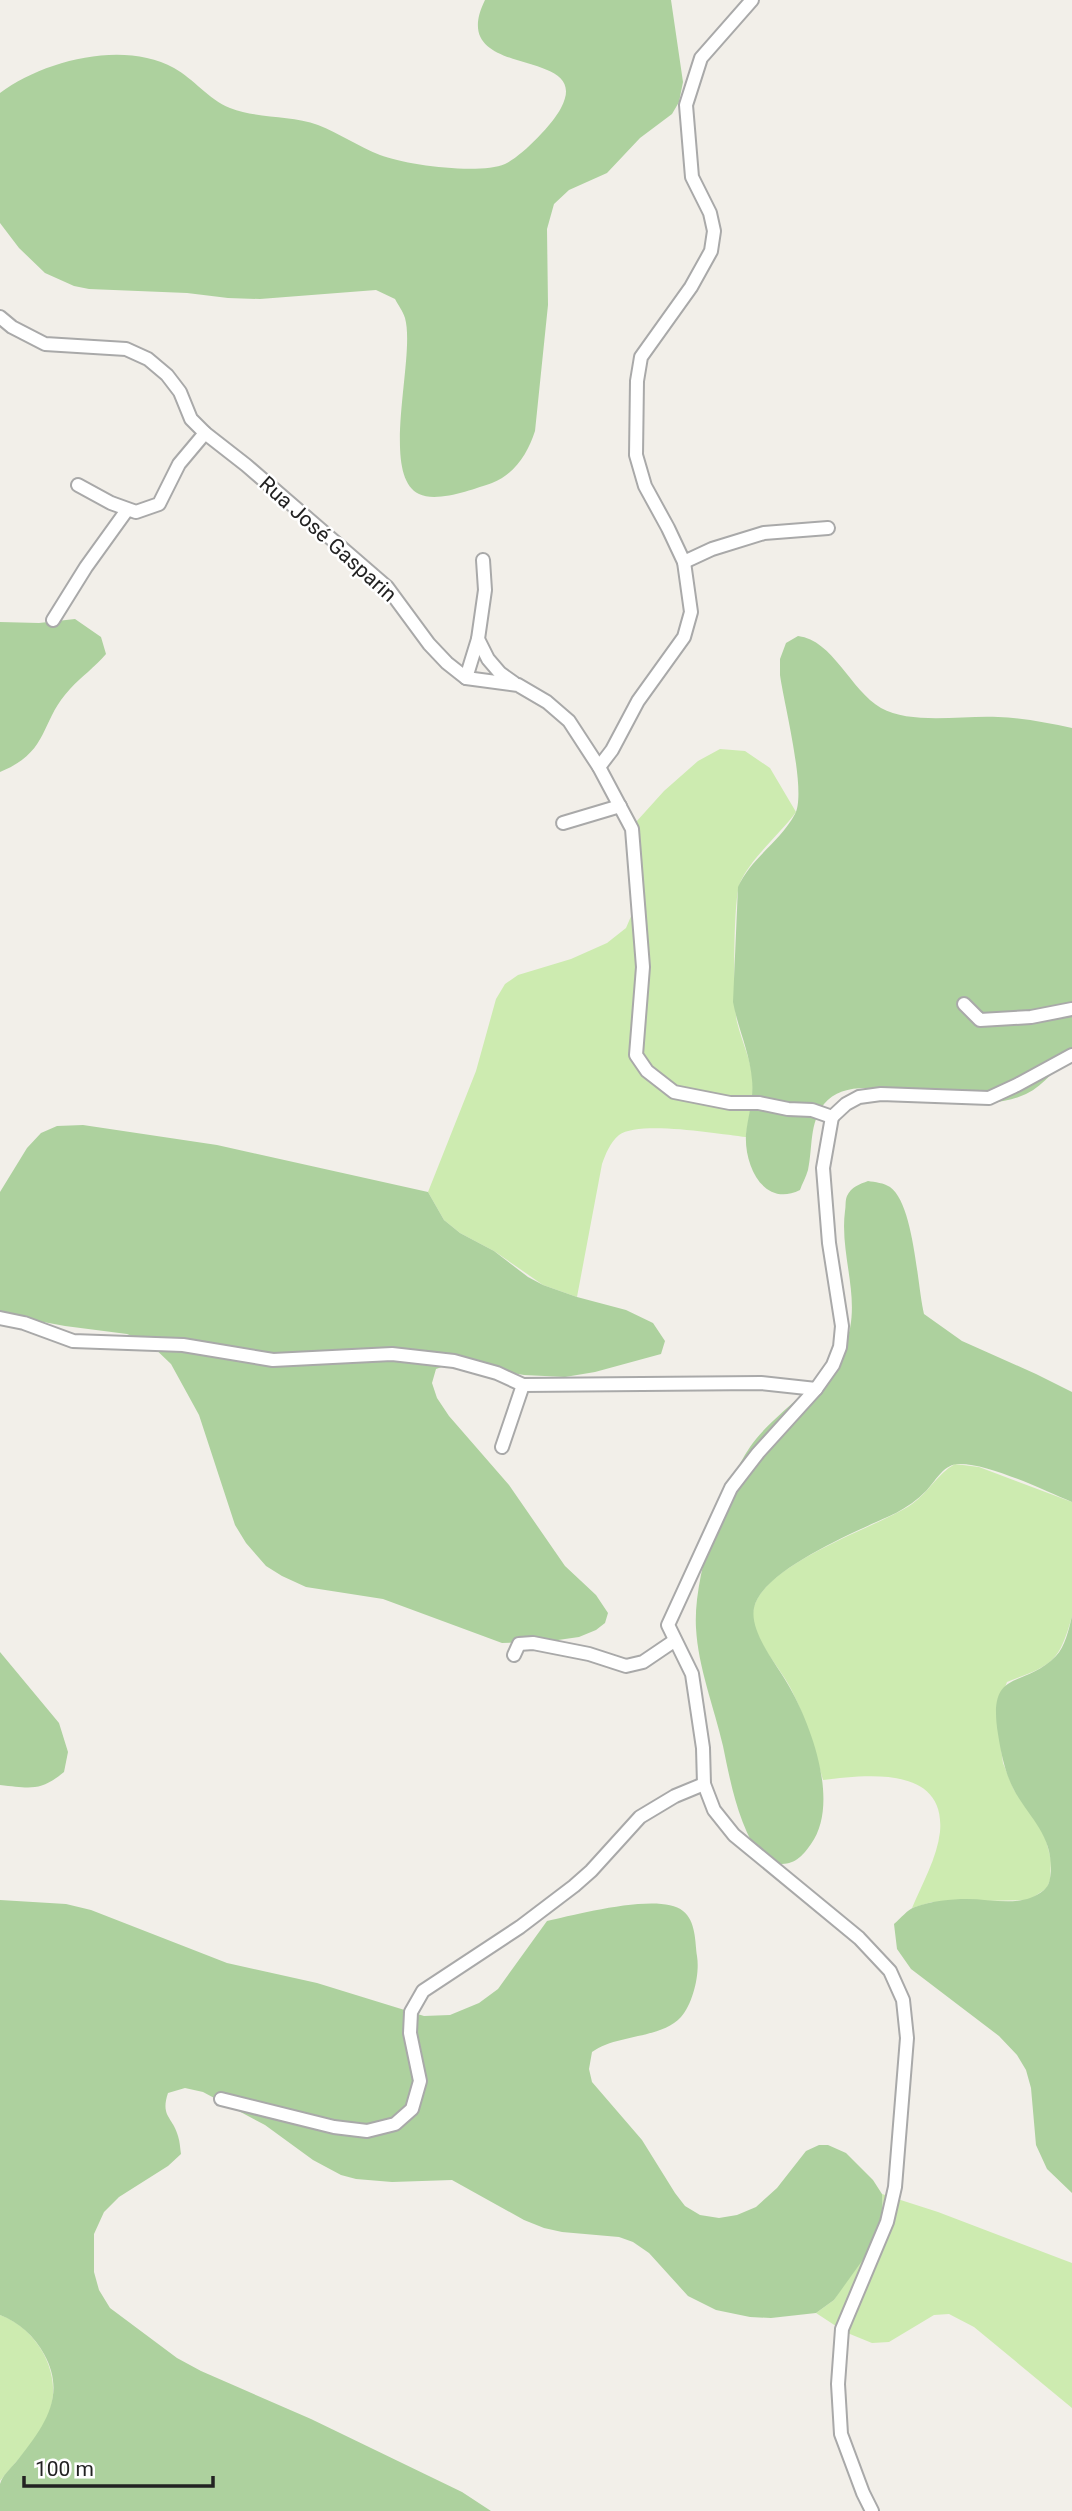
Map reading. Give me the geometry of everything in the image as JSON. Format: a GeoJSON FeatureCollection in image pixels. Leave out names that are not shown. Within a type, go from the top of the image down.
{"type":"FeatureCollection","features":[{"type":"Feature","properties":{"kind":"street"},"geometry":{"type":"LineString","coordinates":[[599,767],[612,750],[638,701],[684,637],[691,612],[684,562],[645,486],[636,455],[637,381],[641,357],[691,287],[711,251],[714,231],[710,213],[692,177],[686,105],[701,58],[752,0]]}},
{"type":"Feature","properties":{"kind":"street","name":"Rua José Gasparin"},"geometry":{"type":"LineString","coordinates":[[0,317],[12,327],[45,344],[126,349],[148,359],[167,375],[180,392],[191,419],[387,587],[429,644],[466,678]]}},
{"type":"Feature","properties":{"kind":"street"},"geometry":{"type":"LineString","coordinates":[[78,485],[127,510],[136,512],[159,504],[179,464],[205,433]]}},
{"type":"Feature","properties":{"kind":"street"},"geometry":{"type":"LineString","coordinates":[[53,620],[86,567],[127,510]]}},
{"type":"Feature","properties":{"kind":"street"},"geometry":{"type":"LineString","coordinates":[[684,562],[712,549],[764,533],[828,528]]}},
{"type":"Feature","properties":{"kind":"street"},"geometry":{"type":"LineString","coordinates":[[483,560],[485,590],[478,639],[466,678],[517,685]]}},
{"type":"Feature","properties":{"kind":"street"},"geometry":{"type":"LineString","coordinates":[[478,639],[494,666],[517,685],[547,702],[569,722],[599,767],[632,829],[643,967],[636,1055],[647,1071],[674,1092],[730,1102],[759,1102],[812,1110],[832,1117]]}},
{"type":"Feature","properties":{"kind":"street"},"geometry":{"type":"LineString","coordinates":[[562,823],[620,806]]}},
{"type":"Feature","properties":{"kind":"street"},"geometry":{"type":"LineString","coordinates":[[964,1004],[980,1020],[1031,1017],[1072,1009]]}},
{"type":"Feature","properties":{"kind":"street"},"geometry":{"type":"LineString","coordinates":[[872,2511],[841,2434],[838,2384],[842,2329],[887,2222],[895,2187],[906,2038],[903,2000],[890,1971],[859,1938],[734,1835],[714,1810],[704,1784],[703,1748],[692,1674],[668,1625],[684,1585],[731,1488],[758,1453],[816,1389],[833,1365],[841,1347],[842,1326],[829,1243],[823,1168],[832,1117],[846,1104],[859,1097],[989,1098],[1072,1055]]}},
{"type":"Feature","properties":{"kind":"street"},"geometry":{"type":"LineString","coordinates":[[0,1318],[24,1323],[74,1341],[183,1345],[273,1360],[392,1354],[454,1361],[497,1373],[523,1385],[761,1383],[816,1389]]}},
{"type":"Feature","properties":{"kind":"street"},"geometry":{"type":"LineString","coordinates":[[502,1447],[523,1385]]}},
{"type":"Feature","properties":{"kind":"street"},"geometry":{"type":"LineString","coordinates":[[514,1655],[519,1644],[533,1643],[634,1666],[674,1641]]}},
{"type":"Feature","properties":{"kind":"street"},"geometry":{"type":"LineString","coordinates":[[221,2099],[334,2127],[367,2131],[395,2124],[412,2109],[420,2081],[410,2033],[411,2012],[423,1991],[520,1927],[574,1886],[640,1817],[675,1796],[704,1784]]}},
{"type":"Feature","properties":{"kind":"green space"},"geometry":{"type":"Polygon","coordinates":[[[485,0],[671,0],[683,82],[679,102],[672,114],[640,138],[607,173],[569,190],[554,204],[547,229],[548,305],[535,431],[520,462],[492,483],[435,497],[419,494],[407,482],[401,464],[400,440],[407,336],[405,318],[395,299],[376,290],[260,299],[89,289],[74,286],[45,273],[19,248],[0,223],[0,93],[18,81],[61,63],[109,55],[132,55],[154,60],[174,68],[215,100],[230,108],[318,125],[392,159],[461,169],[505,164],[528,147],[551,123],[561,108],[566,88],[558,76],[500,54],[484,43],[478,26],[485,0]]]}},
{"type":"Feature","properties":{"kind":"green space"},"geometry":{"type":"Polygon","coordinates":[[[75,619],[101,637],[106,654],[60,701],[28,755],[0,772],[0,622],[39,623],[75,619]]]}},
{"type":"Feature","properties":{"kind":"green space"},"geometry":{"type":"Polygon","coordinates":[[[798,636],[821,646],[870,700],[893,713],[922,718],[1007,718],[1072,728],[1072,1050],[1039,1086],[1019,1097],[1003,1101],[963,1104],[871,1088],[852,1089],[836,1094],[824,1104],[816,1120],[808,1170],[800,1190],[787,1194],[766,1188],[752,1170],[748,1158],[746,1134],[752,1100],[752,1080],[733,1002],[738,887],[750,867],[789,824],[798,803],[797,768],[780,675],[780,659],[786,643],[798,636]]]}},
{"type":"Feature","properties":{"kind":"green space"},"geometry":{"type":"Polygon","coordinates":[[[720,749],[745,751],[770,768],[796,812],[751,865],[740,883],[738,893],[734,952],[736,1012],[753,1084],[746,1137],[661,1128],[629,1131],[619,1135],[602,1164],[577,1297],[543,1285],[494,1251],[460,1233],[444,1220],[428,1192],[476,1071],[496,999],[505,984],[518,975],[571,959],[607,943],[626,928],[632,914],[630,840],[636,822],[664,791],[698,761],[720,749]]]}},
{"type":"Feature","properties":{"kind":"green space"},"geometry":{"type":"Polygon","coordinates":[[[83,1125],[217,1145],[428,1192],[444,1220],[460,1233],[494,1251],[528,1277],[577,1297],[626,1310],[653,1323],[665,1341],[661,1354],[595,1372],[565,1377],[524,1375],[453,1363],[436,1369],[432,1383],[437,1398],[449,1416],[509,1485],[565,1566],[596,1595],[608,1613],[605,1623],[579,1637],[544,1642],[502,1643],[383,1599],[306,1587],[282,1576],[266,1566],[235,1525],[199,1415],[171,1364],[149,1343],[127,1334],[0,1314],[0,1192],[27,1148],[41,1133],[57,1126],[83,1125]]]}},
{"type":"Feature","properties":{"kind":"green space"},"geometry":{"type":"Polygon","coordinates":[[[868,1181],[890,1187],[898,1196],[904,1210],[924,1314],[962,1341],[1072,1392],[1072,1502],[983,1467],[952,1465],[908,1506],[793,1565],[761,1593],[754,1608],[756,1628],[807,1723],[820,1766],[823,1787],[819,1827],[811,1844],[792,1862],[767,1864],[743,1824],[703,1672],[696,1628],[699,1584],[720,1509],[750,1447],[772,1422],[826,1372],[844,1347],[852,1314],[844,1228],[846,1199],[853,1188],[868,1181]]]}},
{"type":"Feature","properties":{"kind":"green space"},"geometry":{"type":"Polygon","coordinates":[[[955,1464],[979,1467],[1072,1502],[1072,1616],[1063,1644],[1051,1661],[1007,1682],[996,1711],[1003,1763],[1014,1790],[1038,1823],[1046,1840],[1051,1860],[1050,1880],[1047,1888],[1029,1900],[932,1902],[912,1908],[938,1842],[939,1810],[930,1795],[917,1785],[900,1779],[861,1777],[823,1780],[796,1700],[759,1637],[753,1619],[757,1600],[771,1582],[818,1551],[912,1504],[955,1464]]]}},
{"type":"Feature","properties":{"kind":"green space"},"geometry":{"type":"Polygon","coordinates":[[[1072,1616],[1072,2193],[1047,2169],[1036,2145],[1031,2088],[1026,2070],[1017,2055],[999,2036],[911,1969],[897,1949],[894,1924],[912,1908],[928,1903],[961,1899],[1017,1901],[1036,1896],[1047,1886],[1051,1871],[1048,1847],[1008,1777],[996,1713],[998,1698],[1003,1688],[1044,1666],[1056,1656],[1066,1638],[1072,1616]]]}},
{"type":"Feature","properties":{"kind":"green space"},"geometry":{"type":"Polygon","coordinates":[[[0,1652],[59,1723],[68,1752],[64,1772],[41,1786],[0,1785],[0,1652]]]}},
{"type":"Feature","properties":{"kind":"green space"},"geometry":{"type":"Polygon","coordinates":[[[0,1900],[66,1904],[91,1910],[227,1963],[317,1983],[424,2016],[450,2015],[479,2003],[498,1989],[547,1921],[638,1904],[672,1906],[687,1915],[694,1932],[698,1963],[695,1988],[689,2004],[681,2017],[662,2029],[614,2042],[592,2052],[589,2069],[592,2082],[642,2140],[685,2206],[700,2215],[719,2218],[737,2215],[756,2207],[777,2188],[806,2151],[819,2145],[828,2145],[846,2153],[873,2180],[882,2194],[883,2220],[872,2247],[834,2300],[816,2313],[771,2318],[750,2317],[716,2310],[688,2296],[649,2253],[633,2242],[619,2237],[544,2228],[524,2220],[452,2180],[392,2182],[341,2175],[313,2160],[265,2125],[203,2092],[185,2088],[168,2093],[166,2112],[176,2130],[181,2154],[168,2166],[119,2197],[104,2212],[94,2234],[94,2272],[99,2290],[110,2308],[177,2358],[201,2371],[311,2419],[462,2492],[491,2511],[0,2511],[1,2481],[43,2425],[53,2398],[53,2384],[51,2370],[36,2342],[20,2326],[0,2315],[0,1900]]]}},
{"type":"Feature","properties":{"kind":"green space"},"geometry":{"type":"Polygon","coordinates":[[[882,2194],[938,2212],[1072,2263],[1072,2408],[974,2327],[949,2314],[934,2315],[889,2342],[872,2343],[845,2332],[816,2313],[834,2300],[883,2220],[882,2194]]]}},
{"type":"Feature","properties":{"kind":"green space"},"geometry":{"type":"Polygon","coordinates":[[[0,2315],[14,2322],[38,2344],[46,2358],[53,2390],[52,2406],[46,2421],[31,2445],[0,2481],[0,2315]]]}}]}
